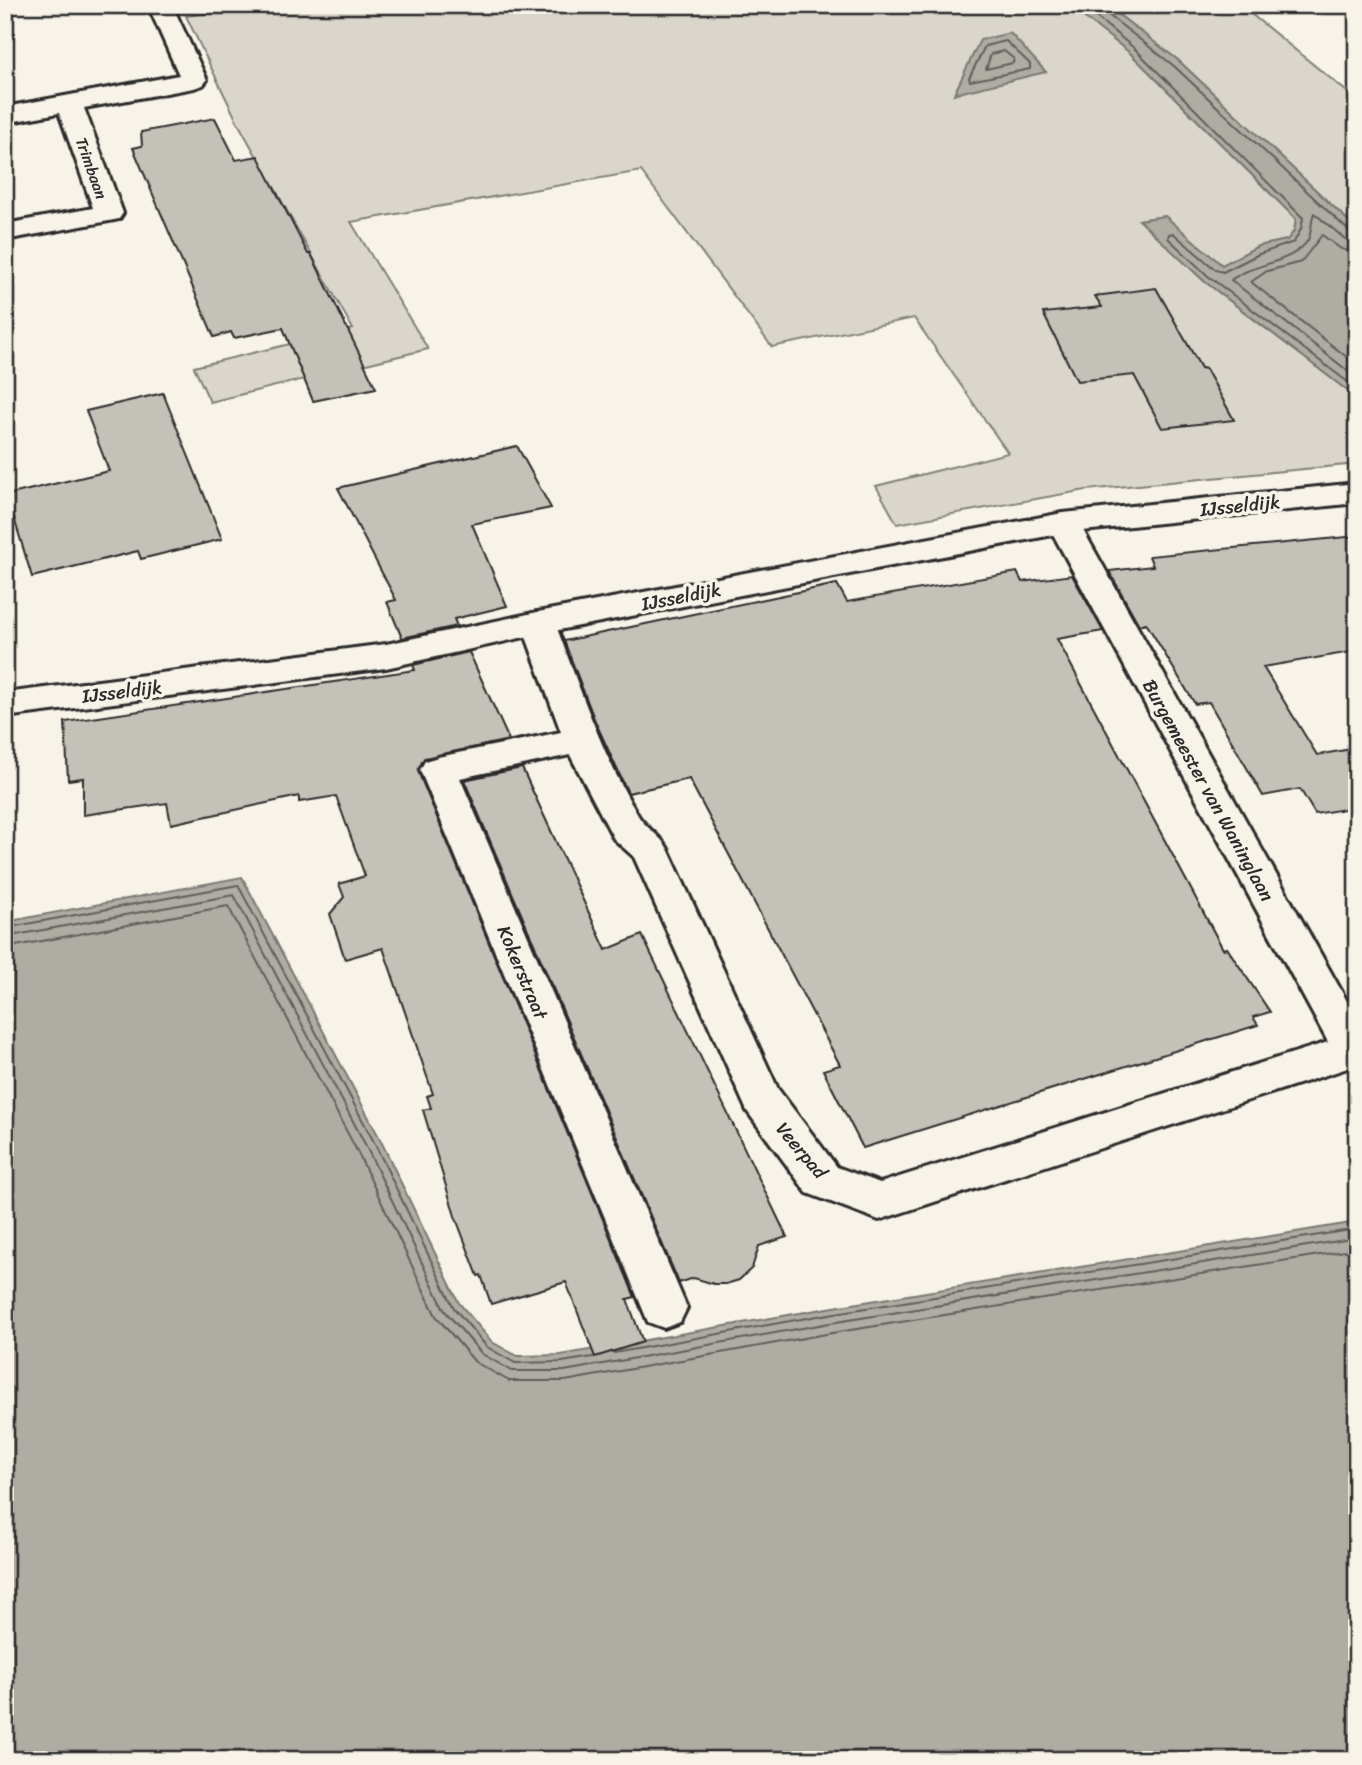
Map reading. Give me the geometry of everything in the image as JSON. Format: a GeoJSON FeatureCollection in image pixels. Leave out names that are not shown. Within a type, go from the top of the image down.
{"type":"FeatureCollection","features":[{"type":"Feature","properties":{"kind":"street"},"geometry":{"type":"LineString","coordinates":[[5,115],[194,79],[160,5]]}},
{"type":"Feature","properties":{"kind":"street","name":"Trimbaan"},"geometry":{"type":"LineString","coordinates":[[5,232],[109,213],[69,103]]}},
{"type":"Feature","properties":{"kind":"street","name":"IJsseldijk"},"geometry":{"type":"LineString","coordinates":[[5,705],[386,656],[538,623],[1063,523],[1357,493]]}},
{"type":"Feature","properties":{"kind":"street","name":"Burgemeester van Waninglaan"},"geometry":{"type":"LineString","coordinates":[[1063,523],[1355,1047]]}},
{"type":"Feature","properties":{"kind":"street","name":"Veerpad"},"geometry":{"type":"LineString","coordinates":[[538,623],[581,740],[627,829],[649,849],[762,1099],[822,1180],[878,1202],[1355,1047]]}},
{"type":"Feature","properties":{"kind":"street","name":"Kokerstraat"},"geometry":{"type":"LineString","coordinates":[[581,740],[438,769],[664,1308]]}},
{"type":"Feature","properties":{"kind":"shaded area"},"geometry":{"type":"Polygon","coordinates":[[[267,5],[1240,5],[1357,100],[1357,229],[1178,60],[1107,6],[1077,11],[1129,52],[1296,219],[1294,231],[1287,240],[1258,246],[1222,266],[1165,216],[1140,220],[1204,281],[1357,398],[1357,464],[1086,490],[897,524],[876,486],[1008,453],[914,318],[772,347],[641,171],[351,222],[428,349],[210,402],[194,367],[353,329],[238,123],[186,16],[267,5]]]}},
{"type":"Feature","properties":{"kind":"water"},"geometry":{"type":"Polygon","coordinates":[[[1107,6],[1178,60],[1357,229],[1357,398],[1204,281],[1139,220],[1165,216],[1222,265],[1258,246],[1287,240],[1294,231],[1296,219],[1129,52],[1076,11],[1107,6]]]}},
{"type":"Feature","properties":{"kind":"water"},"geometry":{"type":"Polygon","coordinates":[[[1010,33],[1046,72],[954,94],[980,40],[1010,33]]]}},
{"type":"Feature","properties":{"kind":"water"},"geometry":{"type":"Polygon","coordinates":[[[242,877],[379,1137],[459,1303],[492,1342],[517,1356],[561,1355],[828,1308],[1357,1222],[1357,1760],[5,1760],[5,922],[242,877]]]}},
{"type":"Feature","properties":{"kind":"building"},"geometry":{"type":"Polygon","coordinates":[[[215,118],[236,160],[258,156],[308,254],[311,254],[376,388],[313,401],[283,328],[234,338],[231,332],[214,337],[133,148],[142,146],[141,132],[215,118]]]}},
{"type":"Feature","properties":{"kind":"building"},"geometry":{"type":"Polygon","coordinates":[[[1156,288],[1234,420],[1162,428],[1134,375],[1077,381],[1043,313],[1102,307],[1095,296],[1156,288]]]}},
{"type":"Feature","properties":{"kind":"building"},"geometry":{"type":"Polygon","coordinates":[[[163,393],[222,539],[141,559],[138,551],[32,577],[7,495],[109,471],[86,411],[163,393]]]}},
{"type":"Feature","properties":{"kind":"building"},"geometry":{"type":"Polygon","coordinates":[[[517,446],[551,508],[472,524],[507,606],[454,619],[457,626],[402,638],[387,602],[396,600],[338,488],[517,446]]]}},
{"type":"Feature","properties":{"kind":"building"},"geometry":{"type":"Polygon","coordinates":[[[1357,536],[1357,651],[1263,667],[1317,755],[1357,748],[1357,807],[1315,814],[1300,789],[1263,796],[1209,702],[1195,704],[1146,623],[1139,625],[1109,571],[1153,566],[1149,556],[1357,536]]]}},
{"type":"Feature","properties":{"kind":"building"},"geometry":{"type":"Polygon","coordinates":[[[1017,572],[1022,582],[1072,575],[1103,631],[1057,639],[1223,949],[1227,948],[1270,1012],[1253,1017],[1258,1025],[863,1148],[823,1070],[840,1065],[689,779],[628,793],[595,721],[564,641],[837,584],[847,602],[1017,572]]]}},
{"type":"Feature","properties":{"kind":"building"},"geometry":{"type":"Polygon","coordinates":[[[469,652],[509,740],[424,758],[418,771],[635,1297],[627,1299],[643,1342],[595,1357],[566,1282],[491,1304],[481,1275],[478,1276],[455,1216],[423,1110],[431,1108],[427,1096],[433,1094],[383,948],[345,959],[330,914],[344,897],[339,884],[365,876],[336,796],[299,802],[299,796],[171,824],[167,803],[83,815],[83,778],[68,780],[65,722],[415,670],[413,665],[469,652]]]}},
{"type":"Feature","properties":{"kind":"building"},"geometry":{"type":"Polygon","coordinates":[[[522,768],[606,950],[642,935],[787,1237],[759,1246],[752,1268],[739,1280],[714,1284],[694,1278],[679,1283],[464,780],[522,768]]]}}]}
